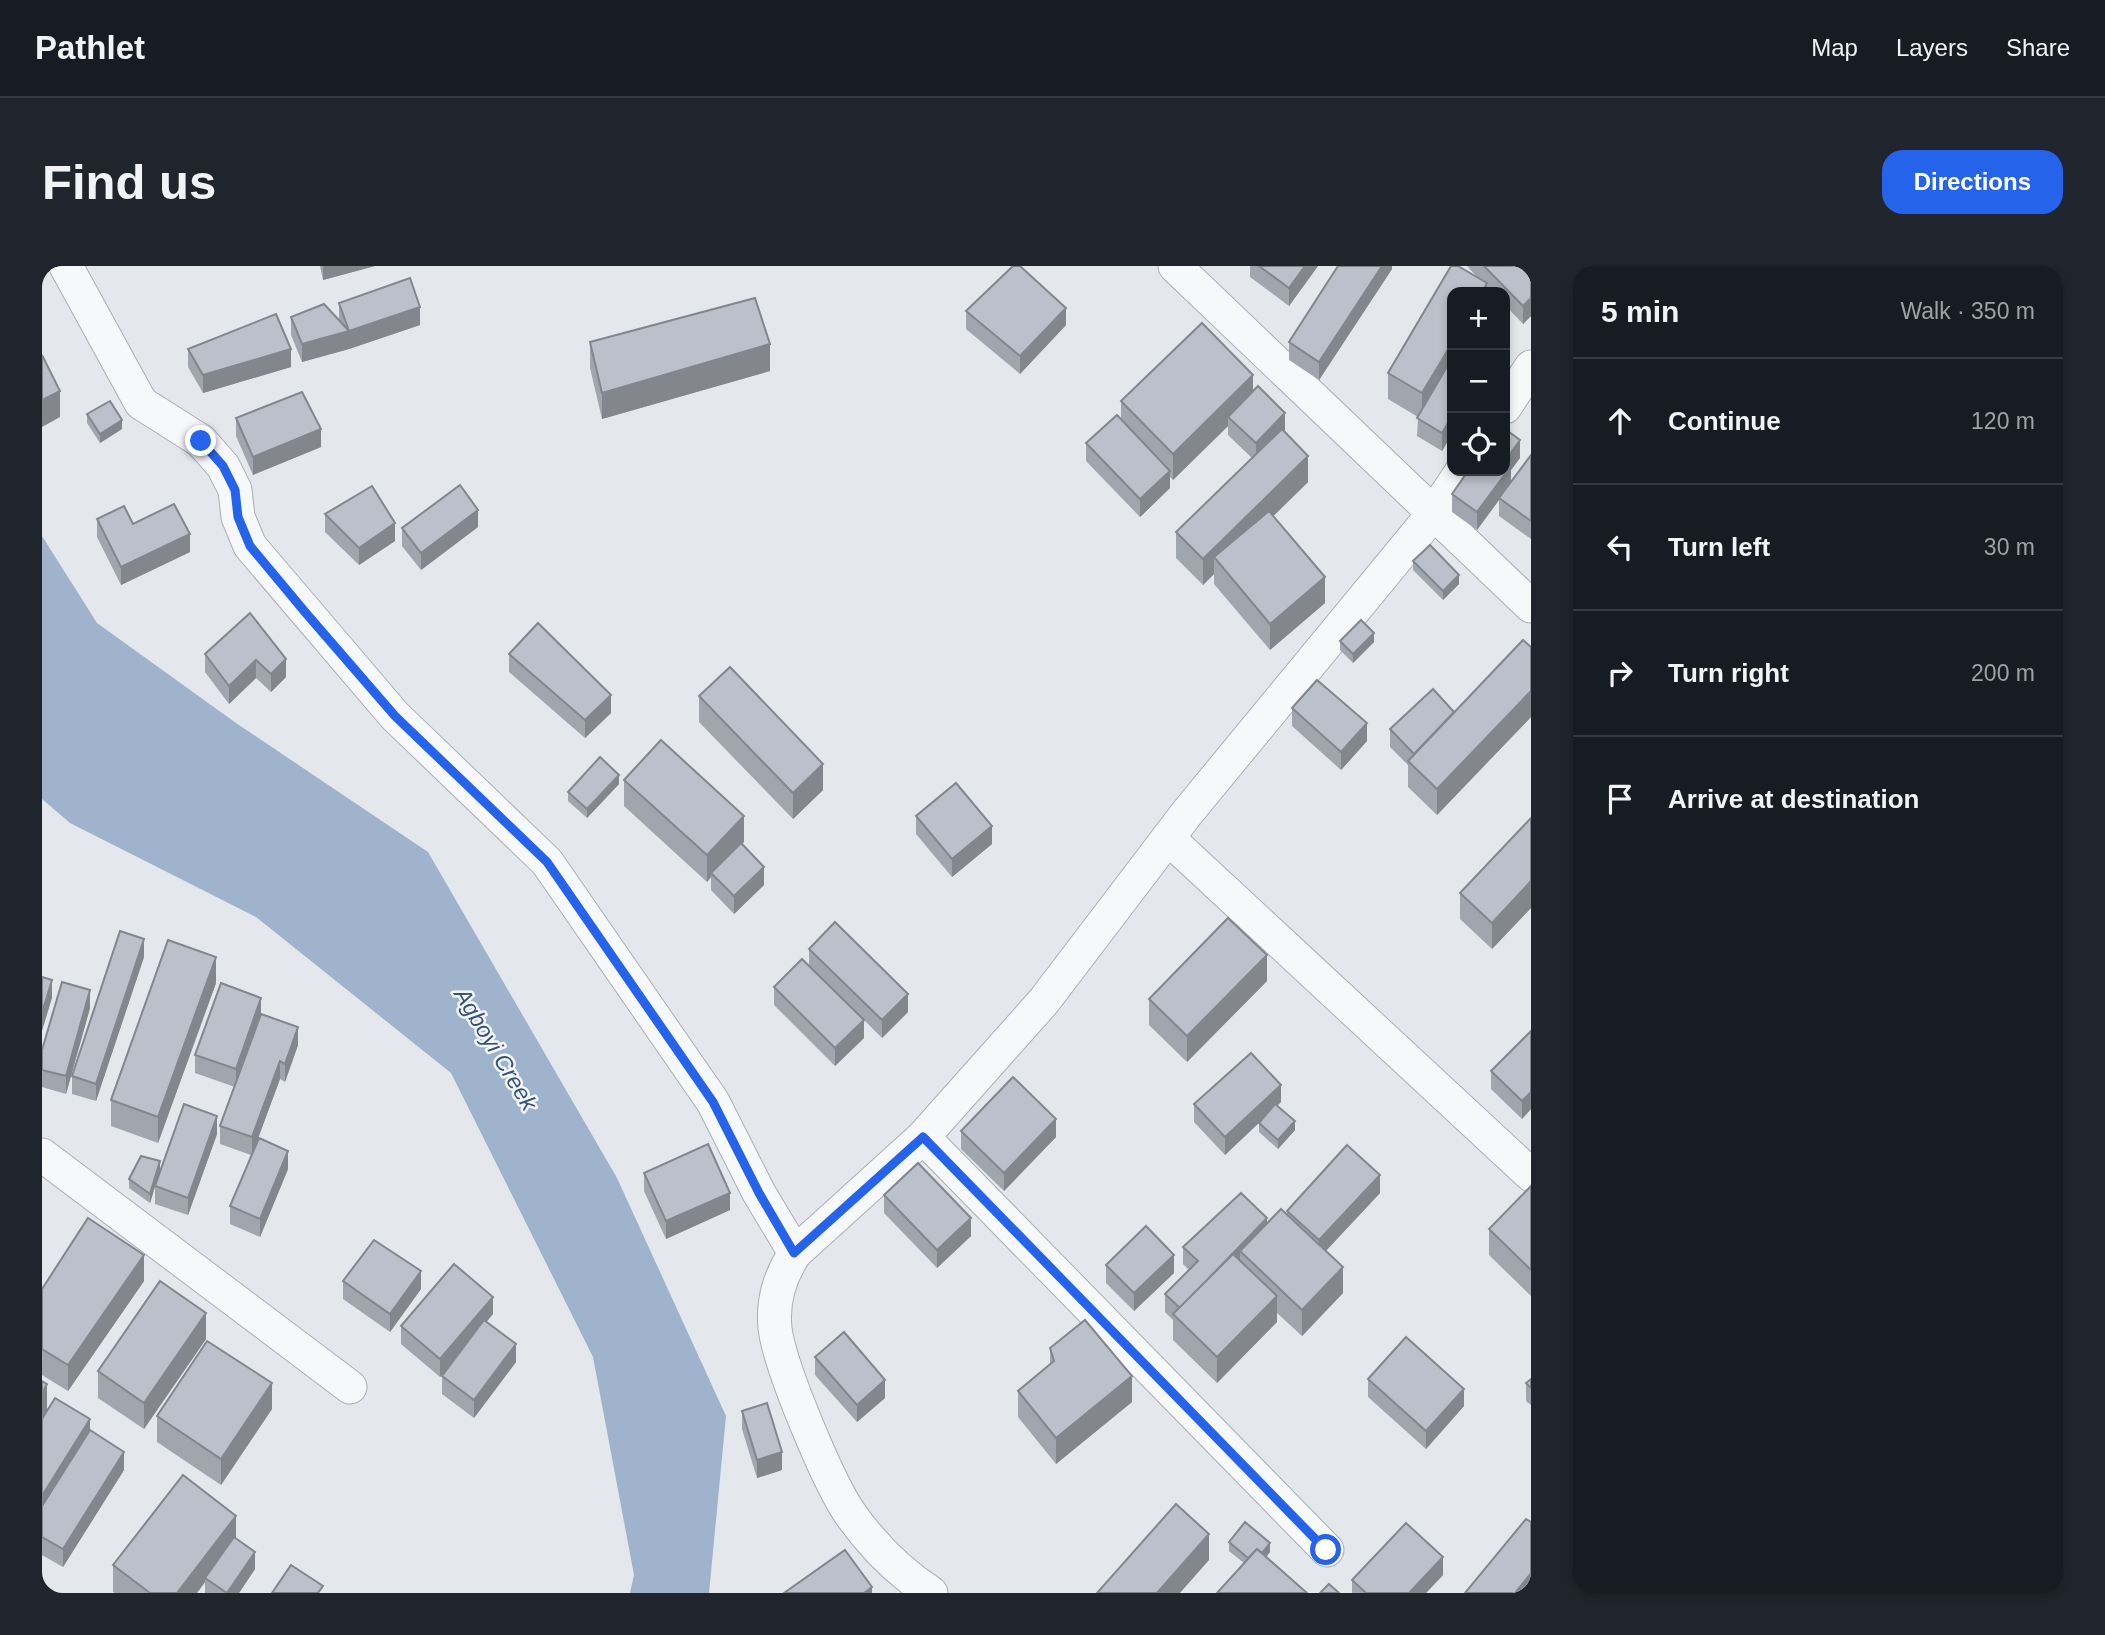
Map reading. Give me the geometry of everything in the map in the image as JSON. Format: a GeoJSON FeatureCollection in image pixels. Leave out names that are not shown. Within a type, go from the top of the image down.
{"type":"FeatureCollection","features":[{"type":"Feature","properties":{"kind":"street"},"geometry":{"type":"LineString","coordinates":[[66,266],[141,403],[201,441],[223,466],[235,490],[238,517],[250,546],[395,716],[547,862],[713,1102],[759,1193],[794,1253]]}},
{"type":"Feature","properties":{"kind":"street"},"geometry":{"type":"LineString","coordinates":[[1175,266],[1531,606]]}},
{"type":"Feature","properties":{"kind":"street"},"geometry":{"type":"LineString","coordinates":[[1510,399],[1531,367]]}},
{"type":"Feature","properties":{"kind":"street"},"geometry":{"type":"LineString","coordinates":[[930,1593],[906,1577],[876,1548],[850,1513],[829,1473],[781,1357],[775,1327],[780,1275],[794,1253],[923,1137],[1044,1001],[1168,838],[1434,513],[1459,476]]}},
{"type":"Feature","properties":{"kind":"street"},"geometry":{"type":"LineString","coordinates":[[1168,838],[1531,1175]]}},
{"type":"Feature","properties":{"kind":"street"},"geometry":{"type":"LineString","coordinates":[[923,1137],[1326,1550]]}},
{"type":"Feature","properties":{"kind":"street"},"geometry":{"type":"LineString","coordinates":[[42,1155],[349,1387]]}},
{"type":"Feature","properties":{"kind":"water","name":"Agboyi Creek"},"geometry":{"type":"Polygon","coordinates":[[[42,536],[97,623],[236,723],[428,852],[617,1178],[726,1416],[709,1593],[630,1593],[634,1575],[593,1357],[451,1073],[256,917],[70,823],[42,799],[42,536]]]}},
{"type":"Feature","properties":{"kind":"building"},"geometry":{"type":"Polygon","coordinates":[[[1013,266],[1020,266],[1066,308],[1020,356],[966,311],[1013,266]]]}},
{"type":"Feature","properties":{"kind":"building"},"geometry":{"type":"Polygon","coordinates":[[[1259,266],[1305,266],[1289,288],[1259,266]]]}},
{"type":"Feature","properties":{"kind":"building"},"geometry":{"type":"Polygon","coordinates":[[[1338,266],[1382,266],[1319,362],[1289,342],[1338,266]]]}},
{"type":"Feature","properties":{"kind":"building"},"geometry":{"type":"Polygon","coordinates":[[[1451,266],[1458,266],[1487,283],[1485,287],[1447,287],[1447,351],[1422,393],[1388,373],[1451,266]]]}},
{"type":"Feature","properties":{"kind":"building"},"geometry":{"type":"Polygon","coordinates":[[[1484,266],[1531,266],[1531,298],[1523,306],[1510,293],[1510,287],[1504,287],[1484,266]]]}},
{"type":"Feature","properties":{"kind":"building"},"geometry":{"type":"Polygon","coordinates":[[[410,278],[420,307],[349,331],[339,303],[410,278]]]}},
{"type":"Feature","properties":{"kind":"building"},"geometry":{"type":"Polygon","coordinates":[[[755,298],[770,344],[602,393],[590,342],[755,298]]]}},
{"type":"Feature","properties":{"kind":"building"},"geometry":{"type":"Polygon","coordinates":[[[324,304],[349,331],[302,344],[291,317],[324,304]]]}},
{"type":"Feature","properties":{"kind":"building"},"geometry":{"type":"Polygon","coordinates":[[[276,314],[291,349],[203,375],[188,349],[276,314]]]}},
{"type":"Feature","properties":{"kind":"building"},"geometry":{"type":"Polygon","coordinates":[[[1202,323],[1253,375],[1173,454],[1121,401],[1202,323]]]}},
{"type":"Feature","properties":{"kind":"building"},"geometry":{"type":"Polygon","coordinates":[[[42,355],[60,391],[42,400],[42,355]]]}},
{"type":"Feature","properties":{"kind":"building"},"geometry":{"type":"Polygon","coordinates":[[[1447,367],[1447,424],[1442,433],[1417,418],[1447,367]]]}},
{"type":"Feature","properties":{"kind":"building"},"geometry":{"type":"Polygon","coordinates":[[[1258,386],[1285,413],[1256,443],[1228,417],[1258,386]]]}},
{"type":"Feature","properties":{"kind":"building"},"geometry":{"type":"Polygon","coordinates":[[[302,392],[321,429],[253,457],[236,418],[302,392]]]}},
{"type":"Feature","properties":{"kind":"building"},"geometry":{"type":"Polygon","coordinates":[[[110,401],[122,420],[100,434],[87,414],[110,401]]]}},
{"type":"Feature","properties":{"kind":"building"},"geometry":{"type":"Polygon","coordinates":[[[1117,415],[1170,471],[1140,499],[1086,443],[1117,415]]]}},
{"type":"Feature","properties":{"kind":"building"},"geometry":{"type":"Polygon","coordinates":[[[1282,429],[1308,456],[1203,559],[1176,532],[1282,429]]]}},
{"type":"Feature","properties":{"kind":"building"},"geometry":{"type":"Polygon","coordinates":[[[1510,433],[1520,440],[1510,454],[1510,433]]]}},
{"type":"Feature","properties":{"kind":"building"},"geometry":{"type":"Polygon","coordinates":[[[1531,455],[1531,521],[1499,498],[1531,455]]]}},
{"type":"Feature","properties":{"kind":"building"},"geometry":{"type":"Polygon","coordinates":[[[1465,476],[1504,476],[1477,512],[1452,494],[1465,476]]]}},
{"type":"Feature","properties":{"kind":"building"},"geometry":{"type":"Polygon","coordinates":[[[460,485],[478,510],[421,553],[402,528],[460,485]]]}},
{"type":"Feature","properties":{"kind":"building"},"geometry":{"type":"Polygon","coordinates":[[[372,486],[395,523],[359,548],[325,514],[372,486]]]}},
{"type":"Feature","properties":{"kind":"building"},"geometry":{"type":"Polygon","coordinates":[[[174,504],[190,534],[121,567],[97,519],[124,506],[133,524],[174,504]]]}},
{"type":"Feature","properties":{"kind":"building"},"geometry":{"type":"Polygon","coordinates":[[[1269,511],[1325,577],[1270,624],[1214,557],[1269,511]]]}},
{"type":"Feature","properties":{"kind":"building"},"geometry":{"type":"Polygon","coordinates":[[[1430,545],[1459,575],[1443,591],[1413,561],[1430,545]]]}},
{"type":"Feature","properties":{"kind":"building"},"geometry":{"type":"Polygon","coordinates":[[[250,613],[286,659],[271,674],[256,660],[229,686],[205,654],[250,613]]]}},
{"type":"Feature","properties":{"kind":"building"},"geometry":{"type":"Polygon","coordinates":[[[1361,620],[1374,633],[1353,654],[1340,641],[1361,620]]]}},
{"type":"Feature","properties":{"kind":"building"},"geometry":{"type":"Polygon","coordinates":[[[538,623],[611,695],[585,720],[509,654],[538,623]]]}},
{"type":"Feature","properties":{"kind":"building"},"geometry":{"type":"Polygon","coordinates":[[[1523,640],[1531,647],[1531,691],[1437,789],[1408,761],[1523,640]]]}},
{"type":"Feature","properties":{"kind":"building"},"geometry":{"type":"Polygon","coordinates":[[[730,667],[823,764],[793,793],[699,696],[730,667]]]}},
{"type":"Feature","properties":{"kind":"building"},"geometry":{"type":"Polygon","coordinates":[[[1317,680],[1367,723],[1341,752],[1292,708],[1317,680]]]}},
{"type":"Feature","properties":{"kind":"building"},"geometry":{"type":"Polygon","coordinates":[[[1433,689],[1454,712],[1414,754],[1390,729],[1433,689]]]}},
{"type":"Feature","properties":{"kind":"building"},"geometry":{"type":"Polygon","coordinates":[[[661,740],[744,816],[707,855],[624,780],[661,740]]]}},
{"type":"Feature","properties":{"kind":"building"},"geometry":{"type":"Polygon","coordinates":[[[600,757],[619,775],[587,809],[568,792],[600,757]]]}},
{"type":"Feature","properties":{"kind":"building"},"geometry":{"type":"Polygon","coordinates":[[[956,783],[992,826],[952,859],[916,816],[956,783]]]}},
{"type":"Feature","properties":{"kind":"building"},"geometry":{"type":"Polygon","coordinates":[[[1531,818],[1531,881],[1492,923],[1460,893],[1531,818]]]}},
{"type":"Feature","properties":{"kind":"building"},"geometry":{"type":"Polygon","coordinates":[[[741,843],[764,867],[734,896],[711,873],[741,843]]]}},
{"type":"Feature","properties":{"kind":"building"},"geometry":{"type":"Polygon","coordinates":[[[1228,918],[1267,955],[1187,1036],[1149,999],[1228,918]]]}},
{"type":"Feature","properties":{"kind":"building"},"geometry":{"type":"Polygon","coordinates":[[[835,922],[908,994],[882,1020],[809,949],[835,922]]]}},
{"type":"Feature","properties":{"kind":"building"},"geometry":{"type":"Polygon","coordinates":[[[120,931],[144,939],[96,1084],[72,1076],[120,931]]]}},
{"type":"Feature","properties":{"kind":"building"},"geometry":{"type":"Polygon","coordinates":[[[168,940],[216,957],[158,1117],[111,1100],[168,940]]]}},
{"type":"Feature","properties":{"kind":"building"},"geometry":{"type":"Polygon","coordinates":[[[802,959],[864,1020],[835,1048],[774,987],[802,959]]]}},
{"type":"Feature","properties":{"kind":"building"},"geometry":{"type":"Polygon","coordinates":[[[42,977],[52,980],[42,1013],[42,977]]]}},
{"type":"Feature","properties":{"kind":"building"},"geometry":{"type":"Polygon","coordinates":[[[62,982],[90,990],[66,1076],[42,1070],[42,1050],[62,982]]]}},
{"type":"Feature","properties":{"kind":"building"},"geometry":{"type":"Polygon","coordinates":[[[221,983],[261,998],[236,1069],[195,1055],[221,983]]]}},
{"type":"Feature","properties":{"kind":"building"},"geometry":{"type":"Polygon","coordinates":[[[261,1014],[298,1027],[285,1064],[280,1061],[252,1137],[220,1126],[261,1014]]]}},
{"type":"Feature","properties":{"kind":"building"},"geometry":{"type":"Polygon","coordinates":[[[1531,1031],[1531,1092],[1522,1101],[1491,1071],[1531,1031]]]}},
{"type":"Feature","properties":{"kind":"building"},"geometry":{"type":"Polygon","coordinates":[[[1251,1053],[1281,1085],[1225,1137],[1194,1104],[1251,1053]]]}},
{"type":"Feature","properties":{"kind":"building"},"geometry":{"type":"Polygon","coordinates":[[[1013,1077],[1056,1119],[1004,1173],[961,1131],[1013,1077]]]}},
{"type":"Feature","properties":{"kind":"building"},"geometry":{"type":"Polygon","coordinates":[[[184,1104],[217,1116],[188,1198],[155,1186],[184,1104]]]}},
{"type":"Feature","properties":{"kind":"building"},"geometry":{"type":"Polygon","coordinates":[[[1275,1104],[1295,1121],[1278,1140],[1259,1123],[1275,1104]]]}},
{"type":"Feature","properties":{"kind":"building"},"geometry":{"type":"Polygon","coordinates":[[[259,1138],[288,1151],[260,1219],[230,1206],[259,1138]]]}},
{"type":"Feature","properties":{"kind":"building"},"geometry":{"type":"Polygon","coordinates":[[[708,1144],[730,1193],[666,1221],[644,1173],[708,1144]]]}},
{"type":"Feature","properties":{"kind":"building"},"geometry":{"type":"Polygon","coordinates":[[[1347,1145],[1380,1175],[1319,1240],[1287,1211],[1347,1145]]]}},
{"type":"Feature","properties":{"kind":"building"},"geometry":{"type":"Polygon","coordinates":[[[141,1156],[160,1161],[150,1194],[129,1179],[141,1156]]]}},
{"type":"Feature","properties":{"kind":"building"},"geometry":{"type":"Polygon","coordinates":[[[918,1163],[971,1218],[937,1250],[884,1195],[918,1163]]]}},
{"type":"Feature","properties":{"kind":"building"},"geometry":{"type":"Polygon","coordinates":[[[1531,1186],[1531,1270],[1489,1229],[1531,1186]]]}},
{"type":"Feature","properties":{"kind":"building"},"geometry":{"type":"Polygon","coordinates":[[[1241,1193],[1267,1218],[1180,1308],[1165,1294],[1198,1261],[1183,1247],[1241,1193]]]}},
{"type":"Feature","properties":{"kind":"building"},"geometry":{"type":"Polygon","coordinates":[[[1281,1209],[1343,1267],[1302,1310],[1240,1251],[1281,1209]]]}},
{"type":"Feature","properties":{"kind":"building"},"geometry":{"type":"Polygon","coordinates":[[[88,1218],[144,1255],[68,1365],[42,1349],[42,1289],[88,1218]]]}},
{"type":"Feature","properties":{"kind":"building"},"geometry":{"type":"Polygon","coordinates":[[[1146,1226],[1174,1255],[1134,1293],[1106,1265],[1146,1226]]]}},
{"type":"Feature","properties":{"kind":"building"},"geometry":{"type":"Polygon","coordinates":[[[374,1240],[421,1271],[390,1314],[343,1281],[374,1240]]]}},
{"type":"Feature","properties":{"kind":"building"},"geometry":{"type":"Polygon","coordinates":[[[1233,1254],[1277,1296],[1217,1357],[1173,1314],[1233,1254]]]}},
{"type":"Feature","properties":{"kind":"building"},"geometry":{"type":"Polygon","coordinates":[[[454,1264],[493,1297],[440,1359],[401,1326],[454,1264]]]}},
{"type":"Feature","properties":{"kind":"building"},"geometry":{"type":"Polygon","coordinates":[[[160,1281],[206,1313],[144,1403],[98,1371],[160,1281]]]}},
{"type":"Feature","properties":{"kind":"building"},"geometry":{"type":"Polygon","coordinates":[[[484,1320],[516,1344],[474,1400],[442,1376],[484,1320]]]}},
{"type":"Feature","properties":{"kind":"building"},"geometry":{"type":"Polygon","coordinates":[[[1085,1320],[1132,1376],[1056,1438],[1018,1391],[1054,1361],[1050,1348],[1085,1320]]]}},
{"type":"Feature","properties":{"kind":"building"},"geometry":{"type":"Polygon","coordinates":[[[844,1332],[885,1380],[857,1405],[815,1357],[844,1332]]]}},
{"type":"Feature","properties":{"kind":"building"},"geometry":{"type":"Polygon","coordinates":[[[1406,1337],[1464,1389],[1426,1431],[1368,1379],[1406,1337]]]}},
{"type":"Feature","properties":{"kind":"building"},"geometry":{"type":"Polygon","coordinates":[[[207,1341],[272,1383],[221,1459],[157,1416],[207,1341]]]}},
{"type":"Feature","properties":{"kind":"building"},"geometry":{"type":"Polygon","coordinates":[[[55,1398],[90,1419],[42,1496],[42,1419],[55,1398]]]}},
{"type":"Feature","properties":{"kind":"building"},"geometry":{"type":"Polygon","coordinates":[[[767,1403],[782,1452],[757,1460],[742,1411],[767,1403]]]}},
{"type":"Feature","properties":{"kind":"building"},"geometry":{"type":"Polygon","coordinates":[[[90,1430],[124,1452],[63,1549],[42,1537],[42,1506],[90,1430]]]}},
{"type":"Feature","properties":{"kind":"building"},"geometry":{"type":"Polygon","coordinates":[[[183,1475],[236,1516],[177,1593],[150,1593],[113,1565],[183,1475]]]}},
{"type":"Feature","properties":{"kind":"building"},"geometry":{"type":"Polygon","coordinates":[[[1176,1504],[1209,1534],[1157,1593],[1097,1593],[1176,1504]]]}},
{"type":"Feature","properties":{"kind":"building"},"geometry":{"type":"Polygon","coordinates":[[[1526,1519],[1531,1522],[1531,1573],[1515,1593],[1465,1593],[1526,1519]]]}},
{"type":"Feature","properties":{"kind":"building"},"geometry":{"type":"Polygon","coordinates":[[[1245,1522],[1270,1543],[1262,1553],[1257,1549],[1248,1558],[1229,1542],[1245,1522]]]}},
{"type":"Feature","properties":{"kind":"building"},"geometry":{"type":"Polygon","coordinates":[[[1406,1523],[1443,1557],[1409,1593],[1366,1593],[1352,1580],[1406,1523]]]}},
{"type":"Feature","properties":{"kind":"building"},"geometry":{"type":"Polygon","coordinates":[[[234,1537],[255,1552],[227,1593],[205,1578],[234,1537]]]}},
{"type":"Feature","properties":{"kind":"building"},"geometry":{"type":"Polygon","coordinates":[[[1257,1549],[1307,1593],[1217,1593],[1257,1549]]]}},
{"type":"Feature","properties":{"kind":"building"},"geometry":{"type":"Polygon","coordinates":[[[845,1550],[872,1587],[864,1593],[784,1593],[845,1550]]]}},
{"type":"Feature","properties":{"kind":"building"},"geometry":{"type":"Polygon","coordinates":[[[291,1565],[323,1586],[318,1593],[272,1593],[291,1565]]]}},
{"type":"Feature","properties":{"kind":"building"},"geometry":{"type":"Polygon","coordinates":[[[1329,1584],[1339,1593],[1320,1593],[1329,1584]]]}},
{"type":"Feature","properties":{"kind":"route"},"geometry":{"type":"LineString","coordinates":[[201,441],[223,466],[235,490],[238,517],[250,546],[395,716],[547,862],[713,1102],[759,1193],[794,1253],[923,1137],[1326,1550]]}}]}
